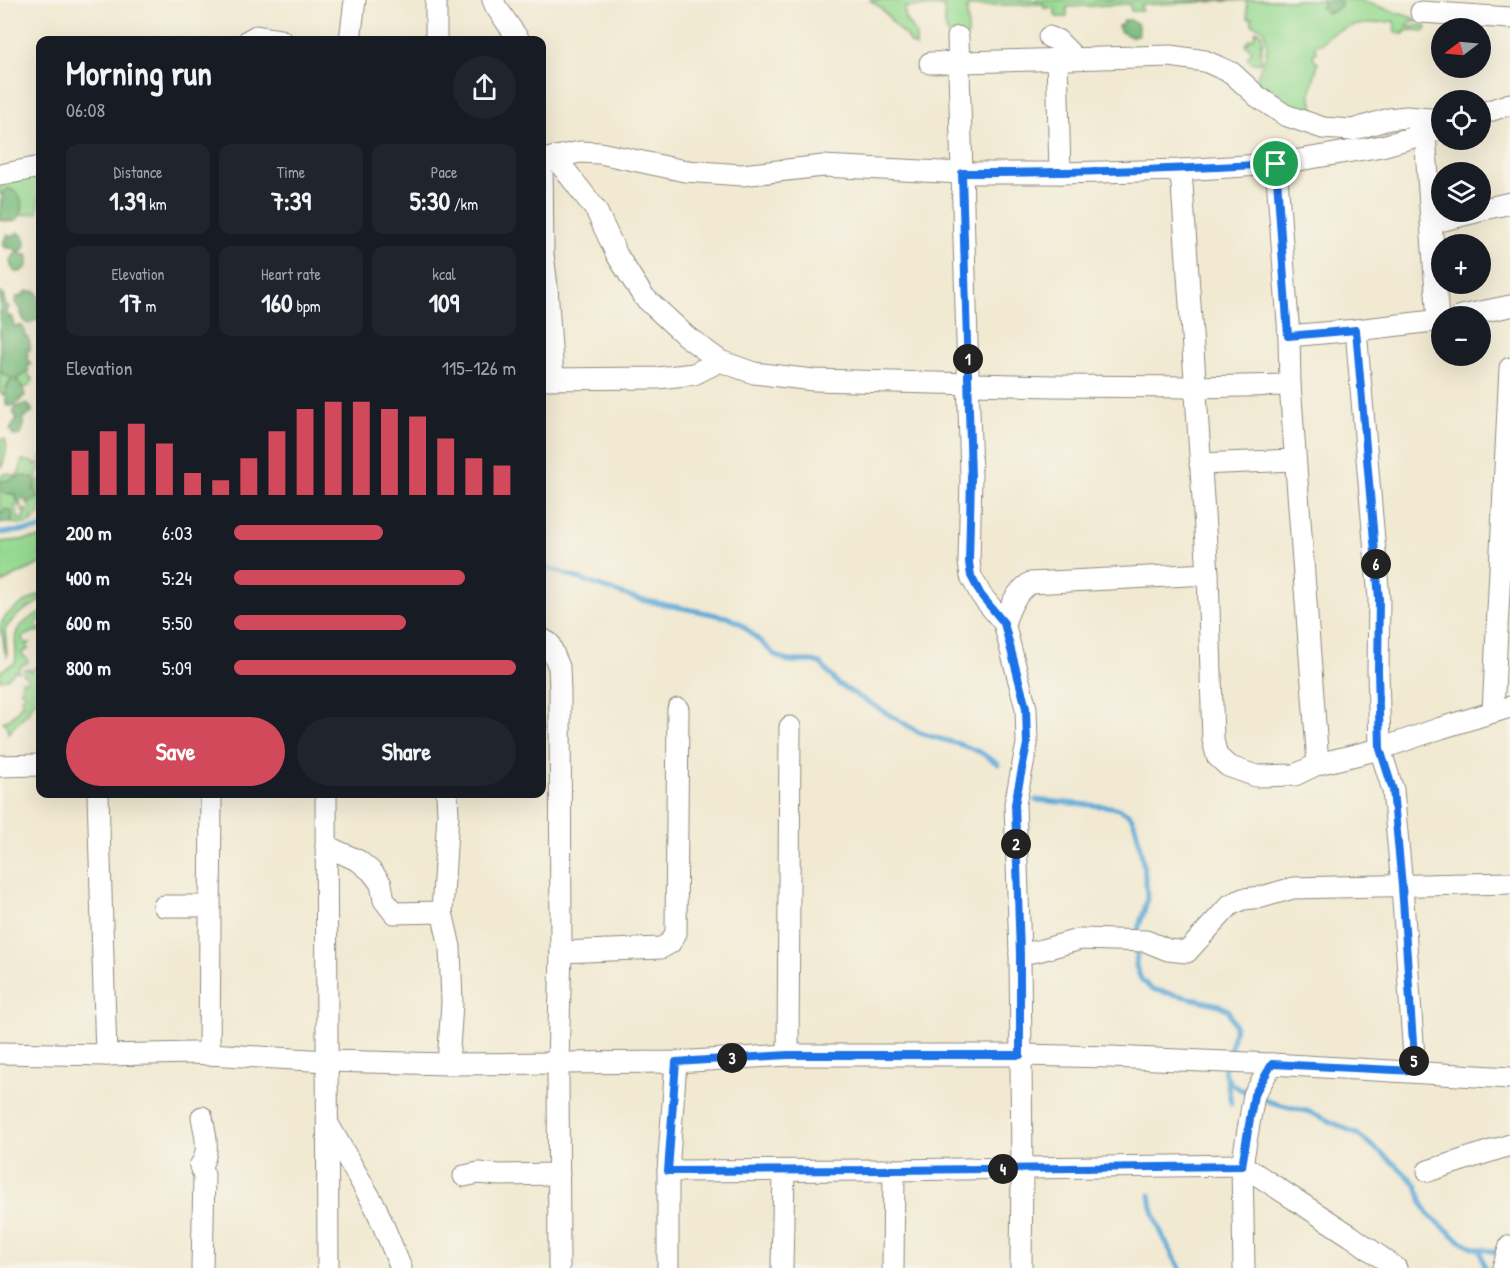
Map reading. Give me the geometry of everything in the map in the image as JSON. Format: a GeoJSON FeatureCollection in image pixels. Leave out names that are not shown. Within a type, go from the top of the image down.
{"type":"FeatureCollection","features":[{"type":"Feature","properties":{"kind":"street"},"geometry":{"type":"LineString","coordinates":[[350,36],[355,0]]}},
{"type":"Feature","properties":{"kind":"street"},"geometry":{"type":"LineString","coordinates":[[436,0],[436,36]]}},
{"type":"Feature","properties":{"kind":"street"},"geometry":{"type":"LineString","coordinates":[[493,0],[516,36]]}},
{"type":"Feature","properties":{"kind":"street"},"geometry":{"type":"LineString","coordinates":[[1421,12],[1510,18]]}},
{"type":"Feature","properties":{"kind":"street"},"geometry":{"type":"LineString","coordinates":[[958,37],[971,477],[969,562],[971,576],[981,595],[1004,623],[1026,708],[1027,744],[1015,804],[1020,954],[1021,1268]]}},
{"type":"Feature","properties":{"kind":"street"},"geometry":{"type":"LineString","coordinates":[[1048,37],[1057,40],[1066,58],[1060,173]]}},
{"type":"Feature","properties":{"kind":"street"},"geometry":{"type":"LineString","coordinates":[[930,63],[1170,56],[1205,61],[1232,73],[1258,97],[1285,115],[1323,128],[1352,130],[1389,119],[1406,117],[1431,119]]}},
{"type":"Feature","properties":{"kind":"street"},"geometry":{"type":"LineString","coordinates":[[1491,110],[1510,104]]}},
{"type":"Feature","properties":{"kind":"street"},"geometry":{"type":"LineString","coordinates":[[546,159],[580,152],[600,153],[685,171],[742,175],[824,166],[962,173],[1180,170],[1276,164],[1382,146],[1431,132]]}},
{"type":"Feature","properties":{"kind":"street"},"geometry":{"type":"LineString","coordinates":[[1433,150],[1431,223],[1439,306]]}},
{"type":"Feature","properties":{"kind":"street"},"geometry":{"type":"LineString","coordinates":[[546,159],[596,210],[616,255],[643,296],[686,336],[720,361],[754,373],[813,380],[1053,386],[1290,385]]}},
{"type":"Feature","properties":{"kind":"street"},"geometry":{"type":"LineString","coordinates":[[1276,164],[1318,764]]}},
{"type":"Feature","properties":{"kind":"street"},"geometry":{"type":"LineString","coordinates":[[0,175],[36,168]]}},
{"type":"Feature","properties":{"kind":"street"},"geometry":{"type":"LineString","coordinates":[[1180,170],[1208,574],[1213,740],[1217,756],[1228,766],[1256,776],[1295,775],[1318,764],[1380,749],[1501,709],[1510,368]]}},
{"type":"Feature","properties":{"kind":"street"},"geometry":{"type":"LineString","coordinates":[[1491,207],[1510,203]]}},
{"type":"Feature","properties":{"kind":"street"},"geometry":{"type":"LineString","coordinates":[[1431,223],[1435,222]]}},
{"type":"Feature","properties":{"kind":"street"},"geometry":{"type":"LineString","coordinates":[[546,279],[547,379],[658,378],[694,374],[720,361]]}},
{"type":"Feature","properties":{"kind":"street"},"geometry":{"type":"LineString","coordinates":[[1491,310],[1510,306]]}},
{"type":"Feature","properties":{"kind":"street"},"geometry":{"type":"LineString","coordinates":[[1288,336],[1431,322]]}},
{"type":"Feature","properties":{"kind":"street"},"geometry":{"type":"LineString","coordinates":[[1356,330],[1379,599],[1380,749],[1393,790],[1415,1071]]}},
{"type":"Feature","properties":{"kind":"street"},"geometry":{"type":"LineString","coordinates":[[1200,464],[1295,460]]}},
{"type":"Feature","properties":{"kind":"street"},"geometry":{"type":"LineString","coordinates":[[1004,623],[1015,597],[1030,584],[1208,574]]}},
{"type":"Feature","properties":{"kind":"street"},"geometry":{"type":"LineString","coordinates":[[546,641],[549,643],[559,667],[551,757],[561,952],[558,1063],[559,1268]]}},
{"type":"Feature","properties":{"kind":"street"},"geometry":{"type":"LineString","coordinates":[[561,952],[661,948],[670,943],[676,933],[678,709]]}},
{"type":"Feature","properties":{"kind":"street"},"geometry":{"type":"LineString","coordinates":[[788,1055],[790,727]]}},
{"type":"Feature","properties":{"kind":"street"},"geometry":{"type":"LineString","coordinates":[[0,766],[36,765]]}},
{"type":"Feature","properties":{"kind":"street"},"geometry":{"type":"LineString","coordinates":[[98,798],[106,1054]]}},
{"type":"Feature","properties":{"kind":"street"},"geometry":{"type":"LineString","coordinates":[[209,1054],[211,798]]}},
{"type":"Feature","properties":{"kind":"street"},"geometry":{"type":"LineString","coordinates":[[326,798],[328,1268]]}},
{"type":"Feature","properties":{"kind":"street"},"geometry":{"type":"LineString","coordinates":[[447,798],[442,912],[450,947],[452,1003],[448,1064]]}},
{"type":"Feature","properties":{"kind":"street"},"geometry":{"type":"LineString","coordinates":[[326,846],[359,861],[372,872],[381,884],[384,900],[394,913],[442,912]]}},
{"type":"Feature","properties":{"kind":"street"},"geometry":{"type":"LineString","coordinates":[[1020,954],[1081,939],[1146,941],[1168,950],[1187,952],[1230,905],[1243,899],[1262,897],[1293,888],[1510,883]]}},
{"type":"Feature","properties":{"kind":"street"},"geometry":{"type":"LineString","coordinates":[[164,906],[210,906]]}},
{"type":"Feature","properties":{"kind":"street"},"geometry":{"type":"LineString","coordinates":[[0,1053],[193,1053],[448,1064],[676,1062],[788,1055],[1020,1055],[1272,1064],[1510,1078]]}},
{"type":"Feature","properties":{"kind":"street"},"geometry":{"type":"LineString","coordinates":[[668,1268],[668,1171],[676,1062]]}},
{"type":"Feature","properties":{"kind":"street"},"geometry":{"type":"LineString","coordinates":[[1245,1268],[1242,1166],[1254,1095],[1272,1064]]}},
{"type":"Feature","properties":{"kind":"street"},"geometry":{"type":"LineString","coordinates":[[202,1117],[207,1152],[200,1166],[204,1175],[202,1268]]}},
{"type":"Feature","properties":{"kind":"street"},"geometry":{"type":"LineString","coordinates":[[327,1121],[376,1208],[400,1268]]}},
{"type":"Feature","properties":{"kind":"street"},"geometry":{"type":"LineString","coordinates":[[1428,1171],[1510,1145]]}},
{"type":"Feature","properties":{"kind":"street"},"geometry":{"type":"LineString","coordinates":[[668,1171],[1242,1166],[1351,1236],[1396,1268]]}},
{"type":"Feature","properties":{"kind":"street"},"geometry":{"type":"LineString","coordinates":[[782,1268],[784,1170]]}},
{"type":"Feature","properties":{"kind":"street"},"geometry":{"type":"LineString","coordinates":[[892,1268],[894,1170]]}},
{"type":"Feature","properties":{"kind":"street"},"geometry":{"type":"LineString","coordinates":[[464,1176],[479,1173],[559,1174]]}},
{"type":"Feature","properties":{"kind":"street"},"geometry":{"type":"LineString","coordinates":[[1503,1268],[1510,1246]]}},
{"type":"Feature","properties":{"kind":"green space"},"geometry":{"type":"Polygon","coordinates":[[[870,0],[1246,0],[1142,5],[1142,11],[1131,11],[1130,4],[1067,7],[1067,17],[1057,17],[1055,8],[1044,8],[1044,4],[967,6],[968,35],[952,48],[945,25],[944,6],[905,7],[905,19],[916,34],[916,47],[910,44],[906,36],[882,9],[870,0]]]}},
{"type":"Feature","properties":{"kind":"green space"},"geometry":{"type":"Polygon","coordinates":[[[1246,0],[1324,0],[1325,6],[1322,9],[1338,0],[1359,0],[1419,20],[1407,26],[1420,25],[1427,28],[1425,31],[1412,30],[1405,31],[1404,34],[1396,33],[1394,21],[1344,28],[1327,37],[1321,44],[1317,44],[1315,47],[1317,52],[1313,55],[1314,60],[1318,63],[1311,90],[1314,109],[1298,112],[1259,89],[1257,76],[1266,55],[1267,44],[1264,29],[1252,24],[1252,18],[1248,18],[1246,0]]]}},
{"type":"Feature","properties":{"kind":"green space"},"geometry":{"type":"Polygon","coordinates":[[[1338,0],[1341,6],[1338,6],[1335,11],[1326,13],[1321,7],[1324,6],[1322,2],[1338,0]]]}},
{"type":"Feature","properties":{"kind":"green space"},"geometry":{"type":"Polygon","coordinates":[[[1124,20],[1137,23],[1138,35],[1132,37],[1121,32],[1118,26],[1124,20]]]}},
{"type":"Feature","properties":{"kind":"green space"},"geometry":{"type":"Polygon","coordinates":[[[1258,30],[1264,41],[1260,43],[1261,61],[1255,63],[1247,57],[1252,51],[1246,45],[1249,39],[1254,38],[1258,30]]]}},
{"type":"Feature","properties":{"kind":"green space"},"geometry":{"type":"Polygon","coordinates":[[[36,173],[36,213],[20,215],[23,207],[7,189],[0,195],[0,183],[36,173]]]}},
{"type":"Feature","properties":{"kind":"green space"},"geometry":{"type":"Polygon","coordinates":[[[8,188],[17,193],[22,204],[20,216],[13,222],[0,220],[2,198],[8,188]]]}},
{"type":"Feature","properties":{"kind":"green space"},"geometry":{"type":"Polygon","coordinates":[[[18,232],[25,240],[24,249],[19,251],[22,255],[27,255],[28,260],[25,269],[15,272],[10,260],[18,251],[6,248],[3,243],[7,235],[13,237],[18,232]]]}},
{"type":"Feature","properties":{"kind":"green space"},"geometry":{"type":"Polygon","coordinates":[[[25,292],[36,292],[36,320],[29,324],[24,320],[21,309],[15,302],[17,297],[22,296],[25,292]]]}},
{"type":"Feature","properties":{"kind":"green space"},"geometry":{"type":"Polygon","coordinates":[[[0,293],[3,294],[3,300],[9,307],[6,309],[9,318],[12,316],[15,326],[22,326],[26,333],[24,336],[28,337],[30,343],[30,350],[27,350],[31,365],[27,366],[29,371],[17,379],[0,372],[0,293]]]}},
{"type":"Feature","properties":{"kind":"green space"},"geometry":{"type":"Polygon","coordinates":[[[0,372],[6,375],[27,373],[33,380],[29,386],[23,388],[19,383],[9,382],[6,396],[0,393],[0,372]]]}},
{"type":"Feature","properties":{"kind":"green space"},"geometry":{"type":"Polygon","coordinates":[[[12,380],[18,381],[25,396],[16,404],[7,406],[5,393],[12,380]]]}},
{"type":"Feature","properties":{"kind":"green space"},"geometry":{"type":"Polygon","coordinates":[[[25,404],[32,409],[32,413],[23,418],[24,425],[21,435],[14,436],[10,430],[17,419],[13,411],[16,407],[25,404]]]}},
{"type":"Feature","properties":{"kind":"green space"},"geometry":{"type":"Polygon","coordinates":[[[0,439],[5,439],[6,446],[2,467],[0,467],[0,439]]]}},
{"type":"Feature","properties":{"kind":"green space"},"geometry":{"type":"Polygon","coordinates":[[[22,460],[33,462],[36,485],[32,477],[21,476],[0,482],[1,476],[6,473],[16,476],[19,473],[22,460]]]}},
{"type":"Feature","properties":{"kind":"green space"},"geometry":{"type":"Polygon","coordinates":[[[21,476],[32,477],[36,485],[34,490],[36,500],[18,502],[15,494],[0,490],[0,482],[21,476]]]}},
{"type":"Feature","properties":{"kind":"green space"},"geometry":{"type":"Polygon","coordinates":[[[36,485],[36,517],[32,518],[34,521],[25,524],[7,523],[12,521],[0,512],[0,490],[15,493],[21,505],[19,507],[14,505],[19,519],[24,516],[21,510],[24,508],[29,511],[30,506],[27,503],[34,501],[36,485]]]}},
{"type":"Feature","properties":{"kind":"green space"},"geometry":{"type":"Polygon","coordinates":[[[4,509],[11,510],[12,521],[0,523],[0,512],[3,513],[4,509]]]}},
{"type":"Feature","properties":{"kind":"green space"},"geometry":{"type":"Polygon","coordinates":[[[36,538],[36,566],[0,584],[0,542],[36,538]]]}},
{"type":"Feature","properties":{"kind":"green space"},"geometry":{"type":"Polygon","coordinates":[[[36,596],[36,603],[18,615],[5,629],[7,656],[0,629],[5,617],[36,596]]]}},
{"type":"Feature","properties":{"kind":"green space"},"geometry":{"type":"Polygon","coordinates":[[[36,615],[36,631],[23,636],[22,639],[25,643],[30,643],[27,645],[28,650],[22,653],[28,662],[19,668],[19,672],[15,671],[7,679],[0,680],[0,671],[15,663],[16,636],[19,627],[36,615]]]}},
{"type":"Feature","properties":{"kind":"green space"},"geometry":{"type":"Polygon","coordinates":[[[36,667],[36,701],[8,733],[7,726],[3,722],[10,719],[20,705],[23,705],[21,697],[25,694],[21,691],[22,681],[27,681],[23,673],[24,669],[29,669],[31,672],[36,667]]]}},
{"type":"Feature","properties":{"kind":"waterway"},"geometry":{"type":"LineString","coordinates":[[0,533],[36,529]]}},
{"type":"Feature","properties":{"kind":"waterway"},"geometry":{"type":"LineString","coordinates":[[546,567],[637,599],[727,617],[740,623],[775,655],[788,661],[814,661],[821,664],[838,684],[920,733],[980,752],[998,764]]}},
{"type":"Feature","properties":{"kind":"waterway"},"geometry":{"type":"LineString","coordinates":[[1036,800],[1112,807],[1126,812],[1132,818],[1144,869],[1147,897],[1137,937]]}},
{"type":"Feature","properties":{"kind":"waterway"},"geometry":{"type":"LineString","coordinates":[[1137,947],[1136,966],[1141,979],[1151,989],[1219,1005],[1228,1010],[1235,1026],[1229,1057]]}},
{"type":"Feature","properties":{"kind":"waterway"},"geometry":{"type":"LineString","coordinates":[[1225,1068],[1224,1071],[1231,1083],[1249,1093]]}},
{"type":"Feature","properties":{"kind":"waterway"},"geometry":{"type":"LineString","coordinates":[[1227,1080],[1231,1103]]}},
{"type":"Feature","properties":{"kind":"waterway"},"geometry":{"type":"LineString","coordinates":[[1258,1096],[1270,1102],[1310,1112],[1357,1134],[1417,1185],[1428,1214],[1459,1240],[1475,1248],[1502,1253]]}},
{"type":"Feature","properties":{"kind":"waterway"},"geometry":{"type":"LineString","coordinates":[[1150,1195],[1157,1223],[1180,1268]]}},
{"type":"Feature","properties":{"kind":"waterway"},"geometry":{"type":"LineString","coordinates":[[1480,1250],[1485,1268]]}},
{"type":"Feature","properties":{"kind":"route"},"geometry":{"type":"LineString","coordinates":[[1276,164],[1288,336],[1356,330],[1379,599],[1380,749],[1393,790],[1415,1071],[1272,1064],[1254,1095],[1242,1166],[668,1171],[676,1062],[788,1055],[1020,1055],[1020,954],[1015,804],[1027,744],[1026,708],[1004,623],[981,595],[971,576],[969,562],[971,477],[962,173],[1180,170],[1276,164]]}}]}
